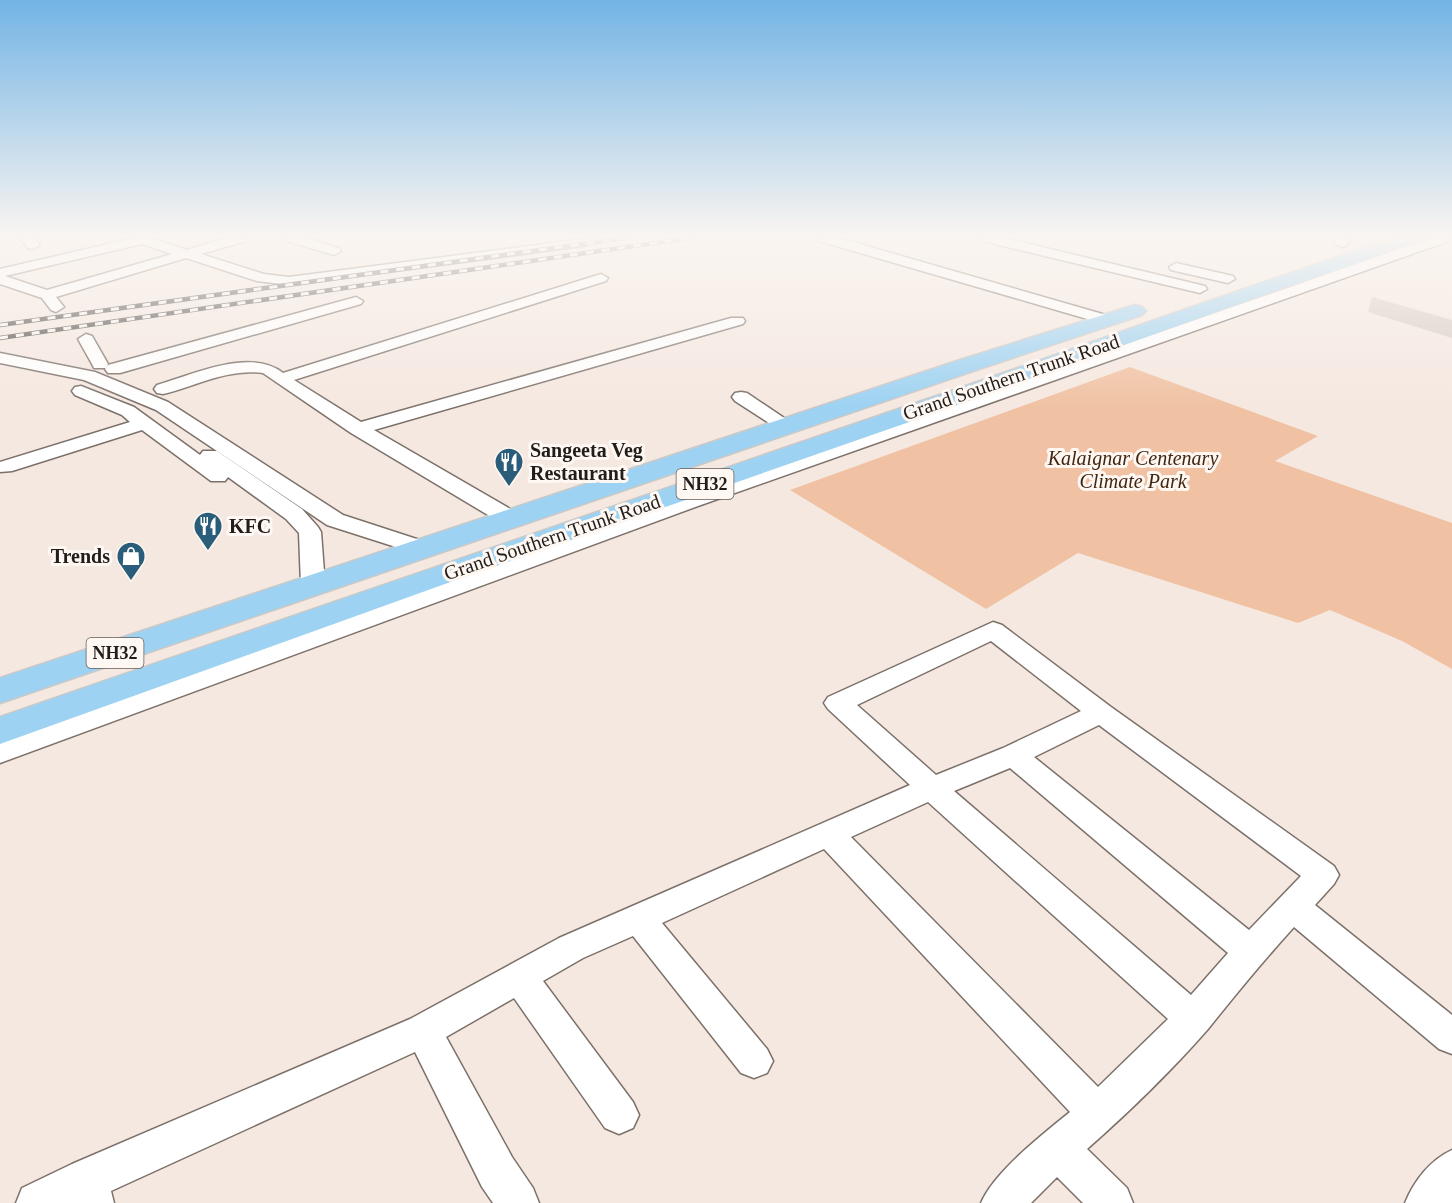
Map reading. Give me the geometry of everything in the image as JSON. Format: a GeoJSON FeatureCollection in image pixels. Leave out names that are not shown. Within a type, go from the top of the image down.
{"type":"FeatureCollection","features":[{"type":"Feature","properties":{"kind":"highway","name":"Grand Southern Trunk Road"},"geometry":{"type":"LineString","coordinates":[[424,549],[1185,294]]}},
{"type":"Feature","properties":{"kind":"highway","name":"Grand Southern Trunk Road"},"geometry":{"type":"LineString","coordinates":[[0,731],[445,573],[928,407],[1247,294]]}},
{"type":"Feature","properties":{"kind":"highway","name":"NH32"},"geometry":{"type":"LineString","coordinates":[[6,688],[424,549]]}},
{"type":"Feature","properties":{"kind":"street"},"geometry":{"type":"LineString","coordinates":[[50,294],[47,295],[58,308]]}},
{"type":"Feature","properties":{"kind":"street"},"geometry":{"type":"LineString","coordinates":[[280,379],[550,294]]}},
{"type":"Feature","properties":{"kind":"street"},"geometry":{"type":"LineString","coordinates":[[1020,294],[1107,320]]}},
{"type":"Feature","properties":{"kind":"street"},"geometry":{"type":"LineString","coordinates":[[0,753],[691,502],[1284,294]]}},
{"type":"Feature","properties":{"kind":"street"},"geometry":{"type":"LineString","coordinates":[[107,367],[356,301]]}},
{"type":"Feature","properties":{"kind":"street"},"geometry":{"type":"LineString","coordinates":[[358,429],[737,321]]}},
{"type":"Feature","properties":{"kind":"street"},"geometry":{"type":"LineString","coordinates":[[630,332],[654,345]]}},
{"type":"Feature","properties":{"kind":"street"},"geometry":{"type":"LineString","coordinates":[[86,339],[107,367]]}},
{"type":"Feature","properties":{"kind":"street"},"geometry":{"type":"LineString","coordinates":[[0,348],[5,347],[107,367],[163,389],[226,426],[328,497],[335,520]]}},
{"type":"Feature","properties":{"kind":"street"},"geometry":{"type":"LineString","coordinates":[[0,358],[89,376],[162,406],[304,510],[310,532],[313,585]]}},
{"type":"Feature","properties":{"kind":"street"},"geometry":{"type":"LineString","coordinates":[[0,365],[82,384],[152,416],[304,510],[424,549]]}},
{"type":"Feature","properties":{"kind":"street"},"geometry":{"type":"LineString","coordinates":[[163,389],[224,370],[248,366],[268,369],[358,429],[510,519]]}},
{"type":"Feature","properties":{"kind":"street"},"geometry":{"type":"LineString","coordinates":[[0,371],[74,388],[128,411],[252,500],[310,532]]}},
{"type":"Feature","properties":{"kind":"street"},"geometry":{"type":"LineString","coordinates":[[741,397],[787,426]]}},
{"type":"Feature","properties":{"kind":"street"},"geometry":{"type":"LineString","coordinates":[[5,467],[145,423]]}},
{"type":"Feature","properties":{"kind":"street"},"geometry":{"type":"LineString","coordinates":[[1002,1203],[1057,1148],[1098,1114],[1193,1018],[1250,951],[1323,875],[1101,713],[993,630],[838,703],[1193,1018]]}},
{"type":"Feature","properties":{"kind":"street"},"geometry":{"type":"LineString","coordinates":[[37,1203],[90,1191],[423,1031],[571,948],[1013,755],[1101,713]]}},
{"type":"Feature","properties":{"kind":"street"},"geometry":{"type":"LineString","coordinates":[[1013,755],[1250,951]]}},
{"type":"Feature","properties":{"kind":"street"},"geometry":{"type":"LineString","coordinates":[[830,835],[1098,1114]]}},
{"type":"Feature","properties":{"kind":"street"},"geometry":{"type":"LineString","coordinates":[[1294,907],[1452,1037]]}},
{"type":"Feature","properties":{"kind":"street"},"geometry":{"type":"LineString","coordinates":[[638,918],[754,1061]]}},
{"type":"Feature","properties":{"kind":"street"},"geometry":{"type":"LineString","coordinates":[[519,977],[619,1115]]}},
{"type":"Feature","properties":{"kind":"street"},"geometry":{"type":"LineString","coordinates":[[423,1031],[497,1172],[518,1203]]}},
{"type":"Feature","properties":{"kind":"street"},"geometry":{"type":"LineString","coordinates":[[1057,1148],[1112,1203]]}},
{"type":"Feature","properties":{"kind":"street"},"geometry":{"type":"LineString","coordinates":[[1426,1203],[1452,1171]]}},
{"type":"Feature","properties":{"kind":"green space","name":"Kalaignar Centenary Climate Park"},"geometry":{"type":"Polygon","coordinates":[[[1130,367],[1318,436],[1275,461],[1452,523],[1452,669],[1402,641],[1330,610],[1298,623],[1078,553],[986,609],[790,490],[1130,367]]]}},
{"type":"Feature","properties":{"kind":"building"},"geometry":{"type":"Polygon","coordinates":[[[1372,297],[1452,320],[1452,338],[1368,312],[1372,297]]]}},
{"type":"Feature","properties":{"kind":"railway"},"geometry":{"type":"LineString","coordinates":[[0,325],[222,294]]}},
{"type":"Feature","properties":{"kind":"railway"},"geometry":{"type":"LineString","coordinates":[[0,338],[302,294]]}},
{"type":"Feature","properties":{"kind":"place","name":"Sangeeta Veg Restaurant"},"geometry":{"type":"Point","coordinates":[509,488]}},
{"type":"Feature","properties":{"kind":"place","name":"KFC"},"geometry":{"type":"Point","coordinates":[208,552]}},
{"type":"Feature","properties":{"kind":"place","name":"Trends"},"geometry":{"type":"Point","coordinates":[131,582]}}]}
